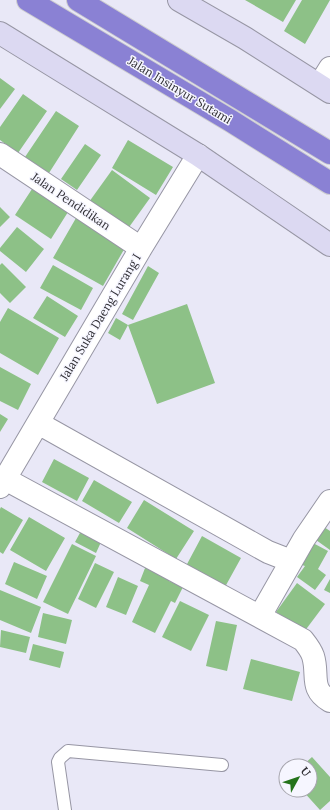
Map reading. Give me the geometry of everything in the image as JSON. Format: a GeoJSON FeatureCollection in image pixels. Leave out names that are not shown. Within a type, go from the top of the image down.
{"type":"FeatureCollection","features":[{"type":"Feature","properties":{"kind":"highway","name":"Jalan Insinyur Sutami"},"geometry":{"type":"LineString","coordinates":[[28,0],[232,121],[330,183]]}},
{"type":"Feature","properties":{"kind":"highway","name":"Jalan Insinyur Sutami"},"geometry":{"type":"LineString","coordinates":[[78,0],[330,153]]}},
{"type":"Feature","properties":{"kind":"street"},"geometry":{"type":"LineString","coordinates":[[179,0],[245,38],[327,81]]}},
{"type":"Feature","properties":{"kind":"street"},"geometry":{"type":"LineString","coordinates":[[0,33],[198,155],[330,245]]}},
{"type":"Feature","properties":{"kind":"street","name":"Jalan Pendidikan"},"geometry":{"type":"LineString","coordinates":[[0,154],[141,248]]}},
{"type":"Feature","properties":{"kind":"street","name":"Jalan Suka Daeng Lurang I"},"geometry":{"type":"LineString","coordinates":[[2,483],[141,248],[198,155]]}},
{"type":"Feature","properties":{"kind":"street"},"geometry":{"type":"LineString","coordinates":[[38,423],[268,552],[291,562]]}},
{"type":"Feature","properties":{"kind":"street"},"geometry":{"type":"LineString","coordinates":[[2,483],[300,638],[309,647],[314,657],[317,687],[320,695],[330,701]]}},
{"type":"Feature","properties":{"kind":"street"},"geometry":{"type":"LineString","coordinates":[[260,616],[304,538],[330,501]]}},
{"type":"Feature","properties":{"kind":"lane"},"geometry":{"type":"LineString","coordinates":[[65,810],[58,762],[60,758],[68,751],[222,764]]}},
{"type":"Feature","properties":{"kind":"building"},"geometry":{"type":"Polygon","coordinates":[[[245,0],[296,0],[283,22],[245,0]]]}},
{"type":"Feature","properties":{"kind":"building"},"geometry":{"type":"Polygon","coordinates":[[[302,0],[330,0],[305,44],[284,31],[302,0]]]}},
{"type":"Feature","properties":{"kind":"building"},"geometry":{"type":"Polygon","coordinates":[[[0,78],[15,89],[0,109],[0,78]]]}},
{"type":"Feature","properties":{"kind":"building"},"geometry":{"type":"Polygon","coordinates":[[[23,94],[47,111],[18,153],[0,140],[0,127],[23,94]]]}},
{"type":"Feature","properties":{"kind":"building"},"geometry":{"type":"Polygon","coordinates":[[[56,111],[79,126],[49,173],[25,157],[56,111]]]}},
{"type":"Feature","properties":{"kind":"building"},"geometry":{"type":"Polygon","coordinates":[[[128,140],[173,167],[156,195],[112,168],[128,140]]]}},
{"type":"Feature","properties":{"kind":"building"},"geometry":{"type":"Polygon","coordinates":[[[85,144],[101,155],[77,190],[61,179],[85,144]]]}},
{"type":"Feature","properties":{"kind":"building"},"geometry":{"type":"Polygon","coordinates":[[[112,170],[150,198],[127,230],[89,202],[112,170]]]}},
{"type":"Feature","properties":{"kind":"building"},"geometry":{"type":"Polygon","coordinates":[[[32,189],[68,212],[51,239],[15,215],[32,189]]]}},
{"type":"Feature","properties":{"kind":"building"},"geometry":{"type":"Polygon","coordinates":[[[0,207],[10,217],[0,227],[0,207]]]}},
{"type":"Feature","properties":{"kind":"building"},"geometry":{"type":"Polygon","coordinates":[[[76,218],[126,246],[103,286],[53,258],[76,218]]]}},
{"type":"Feature","properties":{"kind":"building"},"geometry":{"type":"Polygon","coordinates":[[[17,227],[44,249],[26,272],[0,251],[0,248],[17,227]]]}},
{"type":"Feature","properties":{"kind":"building"},"geometry":{"type":"Polygon","coordinates":[[[2,263],[26,287],[10,303],[0,293],[0,265],[2,263]]]}},
{"type":"Feature","properties":{"kind":"building"},"geometry":{"type":"Polygon","coordinates":[[[53,265],[93,288],[81,310],[40,288],[53,265]]]}},
{"type":"Feature","properties":{"kind":"building"},"geometry":{"type":"Polygon","coordinates":[[[148,266],[159,273],[133,320],[122,314],[148,266]]]}},
{"type":"Feature","properties":{"kind":"building"},"geometry":{"type":"Polygon","coordinates":[[[47,296],[78,316],[65,337],[33,318],[47,296]]]}},
{"type":"Feature","properties":{"kind":"building"},"geometry":{"type":"Polygon","coordinates":[[[187,304],[215,383],[157,404],[128,325],[187,304]]]}},
{"type":"Feature","properties":{"kind":"building"},"geometry":{"type":"Polygon","coordinates":[[[8,308],[59,338],[38,375],[0,353],[0,322],[8,308]]]}},
{"type":"Feature","properties":{"kind":"building"},"geometry":{"type":"Polygon","coordinates":[[[116,318],[128,325],[120,340],[108,333],[116,318]]]}},
{"type":"Feature","properties":{"kind":"building"},"geometry":{"type":"Polygon","coordinates":[[[0,367],[31,384],[18,410],[0,401],[0,367]]]}},
{"type":"Feature","properties":{"kind":"building"},"geometry":{"type":"Polygon","coordinates":[[[0,414],[8,419],[0,432],[0,414]]]}},
{"type":"Feature","properties":{"kind":"building"},"geometry":{"type":"Polygon","coordinates":[[[54,459],[89,478],[77,501],[42,482],[54,459]]]}},
{"type":"Feature","properties":{"kind":"building"},"geometry":{"type":"Polygon","coordinates":[[[94,480],[132,502],[119,523],[82,501],[94,480]]]}},
{"type":"Feature","properties":{"kind":"building"},"geometry":{"type":"Polygon","coordinates":[[[144,500],[194,531],[176,559],[127,528],[144,500]]]}},
{"type":"Feature","properties":{"kind":"building"},"geometry":{"type":"Polygon","coordinates":[[[1,507],[23,520],[3,554],[0,552],[1,507]]]}},
{"type":"Feature","properties":{"kind":"building"},"geometry":{"type":"Polygon","coordinates":[[[29,517],[65,538],[46,571],[10,550],[29,517]]]}},
{"type":"Feature","properties":{"kind":"building"},"geometry":{"type":"Polygon","coordinates":[[[324,527],[330,531],[330,550],[316,540],[324,527]]]}},
{"type":"Feature","properties":{"kind":"building"},"geometry":{"type":"Polygon","coordinates":[[[81,531],[101,542],[96,553],[75,542],[81,531]]]}},
{"type":"Feature","properties":{"kind":"building"},"geometry":{"type":"Polygon","coordinates":[[[202,536],[241,558],[225,587],[186,566],[202,536]]]}},
{"type":"Feature","properties":{"kind":"building"},"geometry":{"type":"Polygon","coordinates":[[[313,543],[328,551],[318,569],[326,575],[315,590],[297,577],[305,566],[302,565],[313,543]]]}},
{"type":"Feature","properties":{"kind":"building"},"geometry":{"type":"Polygon","coordinates":[[[72,544],[96,556],[68,614],[43,602],[72,544]]]}},
{"type":"Feature","properties":{"kind":"building"},"geometry":{"type":"Polygon","coordinates":[[[14,562],[47,576],[37,599],[5,584],[14,562]]]}},
{"type":"Feature","properties":{"kind":"building"},"geometry":{"type":"Polygon","coordinates":[[[95,563],[114,572],[96,608],[78,599],[95,563]]]}},
{"type":"Feature","properties":{"kind":"building"},"geometry":{"type":"Polygon","coordinates":[[[147,563],[172,574],[169,581],[183,587],[175,603],[171,601],[155,633],[132,622],[149,585],[140,581],[147,563]]]}},
{"type":"Feature","properties":{"kind":"building"},"geometry":{"type":"Polygon","coordinates":[[[118,577],[138,586],[126,615],[106,607],[118,577]]]}},
{"type":"Feature","properties":{"kind":"building"},"geometry":{"type":"Polygon","coordinates":[[[330,579],[330,593],[324,590],[330,579]]]}},
{"type":"Feature","properties":{"kind":"building"},"geometry":{"type":"Polygon","coordinates":[[[297,583],[325,604],[304,632],[276,612],[297,583]]]}},
{"type":"Feature","properties":{"kind":"building"},"geometry":{"type":"Polygon","coordinates":[[[0,590],[41,607],[31,633],[0,620],[0,590]]]}},
{"type":"Feature","properties":{"kind":"building"},"geometry":{"type":"Polygon","coordinates":[[[180,601],[209,615],[191,651],[162,637],[180,601]]]}},
{"type":"Feature","properties":{"kind":"building"},"geometry":{"type":"Polygon","coordinates":[[[43,613],[72,620],[66,644],[38,637],[43,613]]]}},
{"type":"Feature","properties":{"kind":"building"},"geometry":{"type":"Polygon","coordinates":[[[216,621],[237,625],[227,671],[206,666],[216,621]]]}},
{"type":"Feature","properties":{"kind":"building"},"geometry":{"type":"Polygon","coordinates":[[[1,630],[30,637],[26,653],[0,647],[1,630]]]}},
{"type":"Feature","properties":{"kind":"building"},"geometry":{"type":"Polygon","coordinates":[[[33,644],[64,652],[60,668],[29,660],[33,644]]]}},
{"type":"Feature","properties":{"kind":"building"},"geometry":{"type":"Polygon","coordinates":[[[251,659],[300,672],[292,701],[243,689],[251,659]]]}},
{"type":"Feature","properties":{"kind":"building"},"geometry":{"type":"Polygon","coordinates":[[[318,764],[330,777],[330,801],[320,810],[309,798],[318,798],[318,764]]]}}]}
